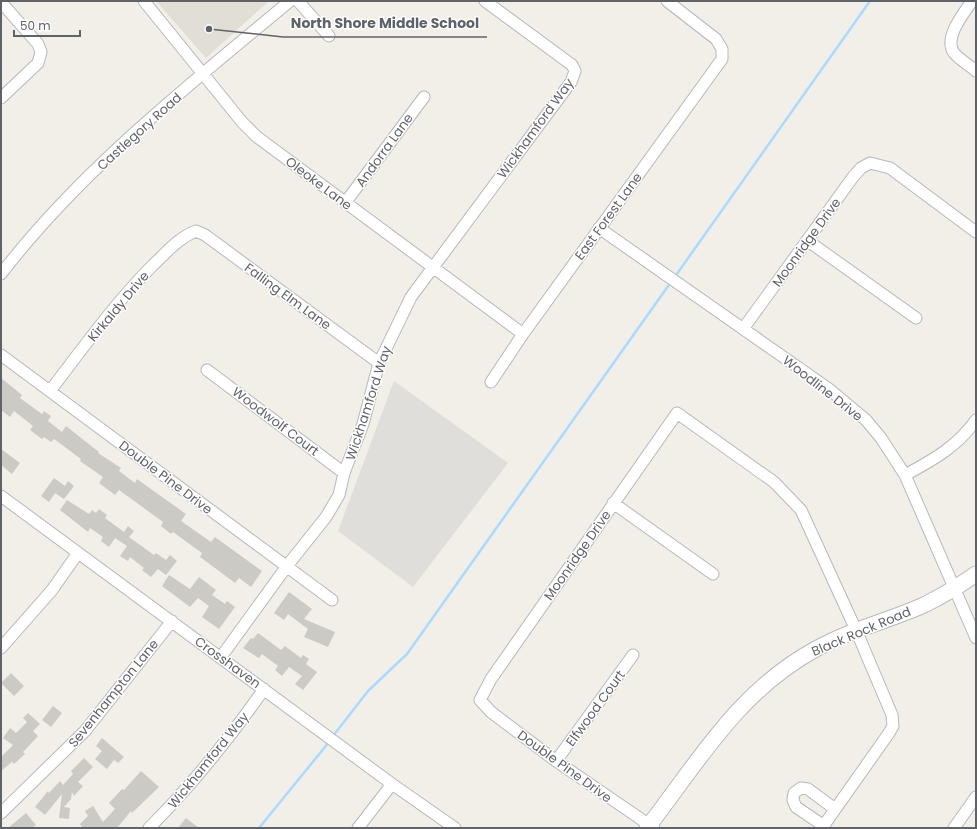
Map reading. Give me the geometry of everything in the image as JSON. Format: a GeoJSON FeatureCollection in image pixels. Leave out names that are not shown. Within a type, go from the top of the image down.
{"type":"FeatureCollection","features":[{"type":"Feature","properties":{"kind":"street","name":"Oleoke Lane"},"geometry":{"type":"LineString","coordinates":[[144,1],[242,122],[257,137],[523,334]]}},
{"type":"Feature","properties":{"kind":"street","name":"Castlegory Road"},"geometry":{"type":"LineString","coordinates":[[1,274],[44,222],[109,155],[203,73],[290,1]]}},
{"type":"Feature","properties":{"kind":"street"},"geometry":{"type":"LineString","coordinates":[[298,1],[329,36]]}},
{"type":"Feature","properties":{"kind":"street","name":"Wickhamford Way"},"geometry":{"type":"LineString","coordinates":[[221,657],[287,566],[326,517],[339,495],[344,473],[363,424],[379,363],[411,297],[432,266],[571,82],[575,71],[572,65],[485,1]]}},
{"type":"Feature","properties":{"kind":"street","name":"East Forest Lane"},"geometry":{"type":"LineString","coordinates":[[491,382],[523,334],[722,59],[722,49],[716,39],[667,1]]}},
{"type":"Feature","properties":{"kind":"street"},"geometry":{"type":"LineString","coordinates":[[972,1],[957,23],[950,44],[954,52],[976,70]]}},
{"type":"Feature","properties":{"kind":"street"},"geometry":{"type":"LineString","coordinates":[[1,2],[38,44],[41,52],[38,63],[1,98]]}},
{"type":"Feature","properties":{"kind":"street","name":"Andorra Lane"},"geometry":{"type":"LineString","coordinates":[[345,203],[424,97]]}},
{"type":"Feature","properties":{"kind":"street","name":"Moonridge Drive"},"geometry":{"type":"LineString","coordinates":[[743,329],[853,177],[861,168],[870,163],[890,168],[976,232]]}},
{"type":"Feature","properties":{"kind":"street","name":"Woodline Drive"},"geometry":{"type":"LineString","coordinates":[[599,228],[848,404],[881,438],[905,475],[976,638]]}},
{"type":"Feature","properties":{"kind":"street","name":"Falling Elm Lane"},"geometry":{"type":"LineString","coordinates":[[196,231],[211,240],[379,363]]}},
{"type":"Feature","properties":{"kind":"street","name":"Kirkaldy Drive"},"geometry":{"type":"LineString","coordinates":[[50,391],[82,348],[132,287],[172,246],[184,236],[196,231]]}},
{"type":"Feature","properties":{"kind":"street"},"geometry":{"type":"LineString","coordinates":[[808,240],[916,318]]}},
{"type":"Feature","properties":{"kind":"street","name":"Double Pine Drive"},"geometry":{"type":"LineString","coordinates":[[1,355],[332,600]]}},
{"type":"Feature","properties":{"kind":"street","name":"Woodwolf Court"},"geometry":{"type":"LineString","coordinates":[[207,370],[344,473]]}},
{"type":"Feature","properties":{"kind":"street","name":"Moonridge Drive"},"geometry":{"type":"LineString","coordinates":[[480,700],[491,679],[677,412],[774,482],[795,502],[806,519],[856,630]]}},
{"type":"Feature","properties":{"kind":"street"},"geometry":{"type":"LineString","coordinates":[[905,475],[956,444],[976,420]]}},
{"type":"Feature","properties":{"kind":"street","name":"Crosshaven"},"geometry":{"type":"LineString","coordinates":[[1,496],[345,750],[455,828]]}},
{"type":"Feature","properties":{"kind":"street"},"geometry":{"type":"LineString","coordinates":[[613,503],[713,574]]}},
{"type":"Feature","properties":{"kind":"street"},"geometry":{"type":"LineString","coordinates":[[1,648],[52,590],[78,553]]}},
{"type":"Feature","properties":{"kind":"street","name":"Black Rock Road"},"geometry":{"type":"LineString","coordinates":[[650,827],[709,743],[749,699],[802,657],[825,644],[856,630],[922,606],[955,588],[976,574]]}},
{"type":"Feature","properties":{"kind":"street","name":"Sevenhampton Lane"},"geometry":{"type":"LineString","coordinates":[[1,813],[85,731],[172,621]]}},
{"type":"Feature","properties":{"kind":"street"},"geometry":{"type":"LineString","coordinates":[[835,809],[808,789],[801,788],[794,793],[793,800],[796,807],[823,827],[889,733],[892,726],[892,715],[856,630]]}},
{"type":"Feature","properties":{"kind":"street","name":"Elfwood Court"},"geometry":{"type":"LineString","coordinates":[[556,761],[633,655]]}},
{"type":"Feature","properties":{"kind":"street","name":"Wickhamford Way"},"geometry":{"type":"LineString","coordinates":[[149,828],[177,801],[230,738],[264,689]]}},
{"type":"Feature","properties":{"kind":"street","name":"Double Pine Drive"},"geometry":{"type":"LineString","coordinates":[[480,700],[491,712],[556,761],[650,827]]}},
{"type":"Feature","properties":{"kind":"street"},"geometry":{"type":"LineString","coordinates":[[358,828],[392,784]]}},
{"type":"Feature","properties":{"kind":"street"},"geometry":{"type":"LineString","coordinates":[[954,828],[974,802]]}},
{"type":"Feature","properties":{"kind":"shaded area"},"geometry":{"type":"Polygon","coordinates":[[[156,1],[269,1],[206,58],[156,1]]]}},
{"type":"Feature","properties":{"kind":"shaded area"},"geometry":{"type":"Polygon","coordinates":[[[394,381],[508,463],[413,587],[338,531],[394,381]]]}},
{"type":"Feature","properties":{"kind":"building"},"geometry":{"type":"Polygon","coordinates":[[[1,378],[22,395],[20,398],[42,414],[44,411],[51,416],[48,421],[62,432],[66,426],[99,452],[98,453],[121,468],[119,471],[135,483],[137,479],[186,514],[181,521],[211,542],[215,537],[262,571],[251,587],[239,578],[235,583],[200,557],[202,553],[173,532],[171,534],[161,526],[163,522],[119,490],[115,495],[99,483],[103,477],[80,461],[81,459],[54,439],[51,442],[44,437],[42,439],[30,430],[33,426],[14,411],[10,417],[1,410],[1,378]]]}},
{"type":"Feature","properties":{"kind":"building"},"geometry":{"type":"Polygon","coordinates":[[[1,449],[20,463],[12,474],[1,465],[1,449]]]}},
{"type":"Feature","properties":{"kind":"building"},"geometry":{"type":"Polygon","coordinates":[[[54,478],[65,486],[68,481],[74,486],[64,499],[55,493],[49,502],[41,496],[54,478]]]}},
{"type":"Feature","properties":{"kind":"building"},"geometry":{"type":"Polygon","coordinates":[[[67,500],[89,514],[92,510],[96,513],[99,509],[107,515],[105,518],[124,532],[128,526],[134,531],[129,537],[154,555],[156,553],[166,560],[170,555],[177,561],[166,575],[158,569],[151,577],[142,570],[144,568],[130,557],[128,561],[120,556],[127,546],[115,538],[109,547],[101,541],[103,537],[90,528],[88,532],[60,510],[67,500]]]}},
{"type":"Feature","properties":{"kind":"building"},"geometry":{"type":"Polygon","coordinates":[[[169,575],[190,589],[199,577],[216,590],[212,595],[225,604],[227,601],[235,607],[219,629],[202,617],[209,606],[198,598],[190,607],[162,586],[169,575]]]}},
{"type":"Feature","properties":{"kind":"building"},"geometry":{"type":"Polygon","coordinates":[[[289,592],[312,609],[304,619],[335,632],[328,647],[304,637],[308,629],[288,614],[284,620],[274,613],[289,592]]]}},
{"type":"Feature","properties":{"kind":"building"},"geometry":{"type":"Polygon","coordinates":[[[258,633],[281,650],[285,646],[301,658],[303,655],[309,659],[306,664],[317,672],[303,690],[295,684],[302,676],[289,667],[282,676],[275,670],[278,666],[262,654],[259,658],[243,648],[251,638],[253,639],[258,633]]]}},
{"type":"Feature","properties":{"kind":"building"},"geometry":{"type":"Polygon","coordinates":[[[11,673],[24,686],[14,696],[1,683],[11,673]]]}},
{"type":"Feature","properties":{"kind":"building"},"geometry":{"type":"Polygon","coordinates":[[[53,706],[62,713],[51,727],[42,720],[53,706]]]}},
{"type":"Feature","properties":{"kind":"building"},"geometry":{"type":"Polygon","coordinates":[[[28,713],[40,724],[33,731],[38,736],[23,752],[25,754],[14,764],[12,762],[1,771],[1,757],[13,745],[3,738],[10,728],[16,733],[27,722],[23,718],[28,713]]]}},
{"type":"Feature","properties":{"kind":"building"},"geometry":{"type":"Polygon","coordinates":[[[102,738],[124,757],[118,763],[114,760],[107,769],[95,759],[102,751],[96,746],[102,738]]]}},
{"type":"Feature","properties":{"kind":"building"},"geometry":{"type":"Polygon","coordinates":[[[84,758],[93,767],[78,782],[83,786],[74,796],[72,792],[71,799],[64,807],[70,808],[69,819],[59,818],[62,794],[45,815],[35,807],[48,791],[49,793],[60,781],[63,785],[73,774],[71,771],[84,758]]]}},
{"type":"Feature","properties":{"kind":"building"},"geometry":{"type":"Polygon","coordinates":[[[141,771],[159,787],[132,813],[131,811],[117,828],[83,828],[80,824],[88,816],[85,811],[93,806],[103,822],[115,809],[109,803],[122,789],[124,790],[141,771]]]}},
{"type":"Feature","properties":{"kind":"building"},"geometry":{"type":"Polygon","coordinates":[[[26,813],[36,825],[32,828],[8,828],[26,813]]]}},
{"type":"Feature","properties":{"kind":"building"},"geometry":{"type":"Polygon","coordinates":[[[186,818],[199,828],[178,828],[186,818]]]}},
{"type":"Feature","properties":{"kind":"waterway"},"geometry":{"type":"LineString","coordinates":[[674,278],[870,1]]}},
{"type":"Feature","properties":{"kind":"waterway"},"geometry":{"type":"LineString","coordinates":[[333,736],[368,691],[407,654],[671,282]]}},
{"type":"Feature","properties":{"kind":"waterway"},"geometry":{"type":"LineString","coordinates":[[259,828],[329,742]]}},
{"type":"Feature","properties":{"kind":"place","name":"North Shore Middle School"},"geometry":{"type":"Point","coordinates":[209,29]}}]}
